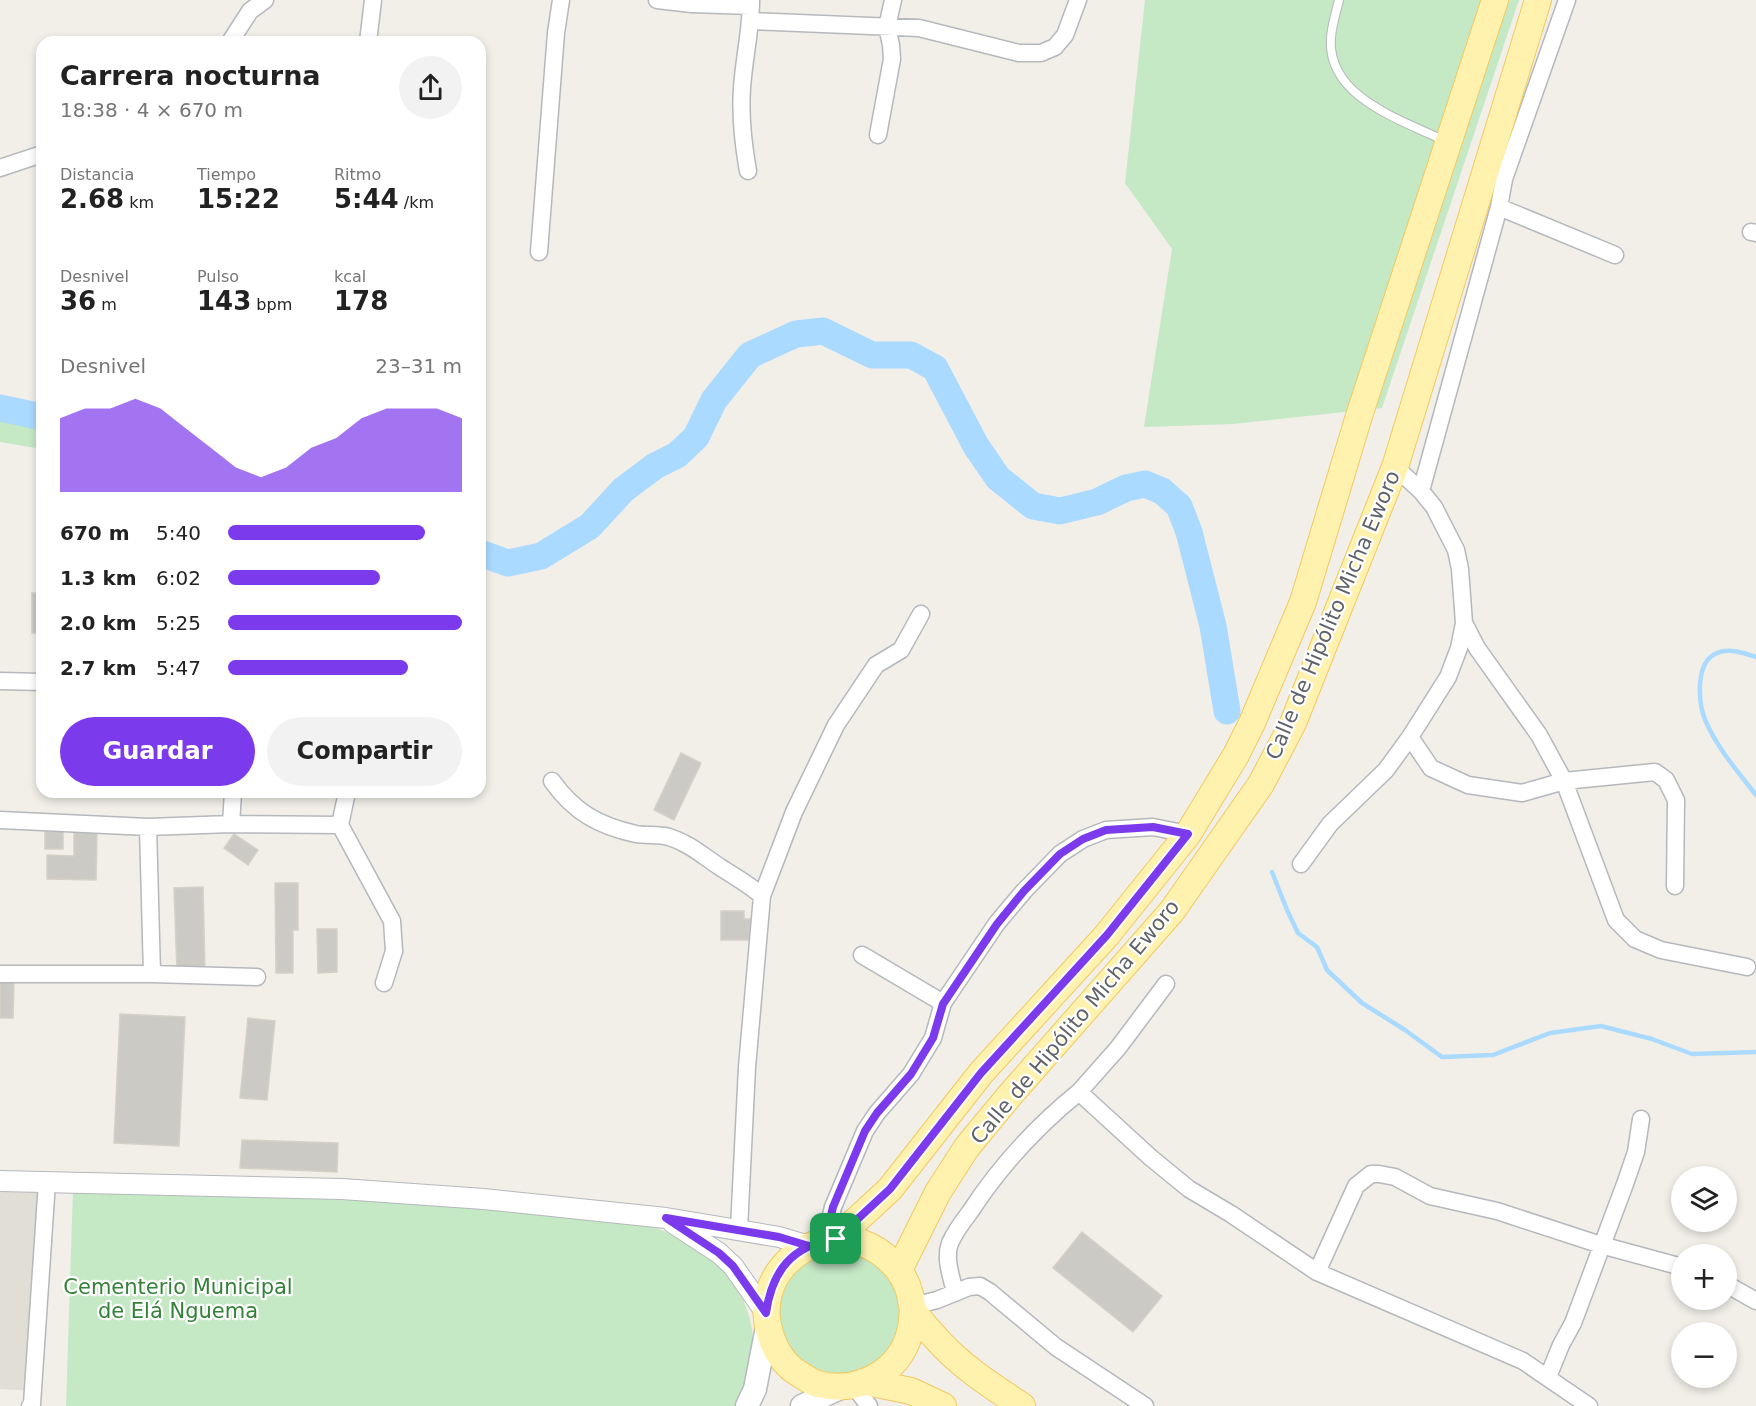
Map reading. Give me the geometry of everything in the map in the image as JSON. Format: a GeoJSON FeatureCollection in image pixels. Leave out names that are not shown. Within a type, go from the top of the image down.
{"type":"FeatureCollection","features":[{"type":"Feature","properties":{"kind":"main road","name":"Calle de Hipólito Micha Eworo"},"geometry":{"type":"LineString","coordinates":[[823,1242],[890,1189],[981,1073],[1107,935],[1188,834],[1219,786],[1248,731],[1303,602],[1363,405],[1495,0]]}},
{"type":"Feature","properties":{"kind":"main road","name":"Calle de Hipólito Micha Eworo"},"geometry":{"type":"LineString","coordinates":[[899,1270],[938,1192],[967,1148],[1010,1095],[1172,910],[1261,784],[1293,723],[1395,467],[1538,0]]}},
{"type":"Feature","properties":{"kind":"main road"},"geometry":{"type":"LineString","coordinates":[[747,1406],[755,1389],[769,1292],[778,1273],[791,1257],[823,1242],[860,1242],[882,1253],[899,1270],[910,1292],[912,1306],[910,1332],[901,1353],[886,1370],[858,1390],[802,1406]]}},
{"type":"Feature","properties":{"kind":"main road"},"geometry":{"type":"LineString","coordinates":[[912,1306],[953,1357],[1022,1406]]}},
{"type":"Feature","properties":{"kind":"main road"},"geometry":{"type":"LineString","coordinates":[[766,1320],[777,1352],[794,1371],[816,1383],[858,1390],[911,1391],[943,1406]]}},
{"type":"Feature","properties":{"kind":"street"},"geometry":{"type":"LineString","coordinates":[[234,36],[250,11],[265,0]]}},
{"type":"Feature","properties":{"kind":"street"},"geometry":{"type":"LineString","coordinates":[[369,36],[373,0]]}},
{"type":"Feature","properties":{"kind":"street"},"geometry":{"type":"LineString","coordinates":[[539,252],[555,44],[561,0]]}},
{"type":"Feature","properties":{"kind":"street"},"geometry":{"type":"LineString","coordinates":[[657,0],[751,9],[887,27],[919,28],[1019,53],[1041,53],[1055,47],[1065,35],[1078,0]]}},
{"type":"Feature","properties":{"kind":"street"},"geometry":{"type":"LineString","coordinates":[[878,135],[892,59],[887,27],[893,0]]}},
{"type":"Feature","properties":{"kind":"street"},"geometry":{"type":"LineString","coordinates":[[1421,491],[1499,207],[1504,179],[1567,0]]}},
{"type":"Feature","properties":{"kind":"street"},"geometry":{"type":"LineString","coordinates":[[748,171],[742,142],[742,88],[751,9]]}},
{"type":"Feature","properties":{"kind":"street"},"geometry":{"type":"LineString","coordinates":[[0,168],[36,156]]}},
{"type":"Feature","properties":{"kind":"street"},"geometry":{"type":"LineString","coordinates":[[1499,207],[1615,255]]}},
{"type":"Feature","properties":{"kind":"street"},"geometry":{"type":"LineString","coordinates":[[1301,864],[1330,824],[1386,770],[1448,677],[1459,648],[1464,623],[1460,569],[1456,550],[1434,507],[1421,491],[1395,467]]}},
{"type":"Feature","properties":{"kind":"street"},"geometry":{"type":"LineString","coordinates":[[739,1229],[747,1067],[762,896],[794,812],[836,725],[876,665],[901,650],[921,614]]}},
{"type":"Feature","properties":{"kind":"street"},"geometry":{"type":"LineString","coordinates":[[1464,623],[1483,656],[1539,735],[1564,781],[1616,920],[1635,939],[1661,950],[1747,967]]}},
{"type":"Feature","properties":{"kind":"street"},"geometry":{"type":"LineString","coordinates":[[0,681],[36,682]]}},
{"type":"Feature","properties":{"kind":"street"},"geometry":{"type":"LineString","coordinates":[[1410,737],[1431,768],[1468,785],[1522,793],[1564,781],[1655,772],[1666,780],[1676,800],[1675,886]]}},
{"type":"Feature","properties":{"kind":"street"},"geometry":{"type":"LineString","coordinates":[[552,782],[579,812],[601,823],[638,835],[667,836],[683,843],[700,851],[720,867],[746,882],[762,896]]}},
{"type":"Feature","properties":{"kind":"street"},"geometry":{"type":"LineString","coordinates":[[231,824],[233,798]]}},
{"type":"Feature","properties":{"kind":"street"},"geometry":{"type":"LineString","coordinates":[[346,798],[340,825],[392,921],[394,951],[384,982]]}},
{"type":"Feature","properties":{"kind":"street"},"geometry":{"type":"LineString","coordinates":[[0,820],[148,826],[340,825]]}},
{"type":"Feature","properties":{"kind":"street"},"geometry":{"type":"LineString","coordinates":[[148,826],[152,974]]}},
{"type":"Feature","properties":{"kind":"street"},"geometry":{"type":"LineString","coordinates":[[0,1181],[342,1189],[484,1199],[666,1218],[823,1242],[833,1207],[865,1131],[877,1113],[911,1074],[933,1038],[943,1004],[997,924],[1060,854],[1083,839],[1106,830],[1153,827],[1188,834]]}},
{"type":"Feature","properties":{"kind":"street"},"geometry":{"type":"LineString","coordinates":[[862,955],[943,1004]]}},
{"type":"Feature","properties":{"kind":"street"},"geometry":{"type":"LineString","coordinates":[[0,974],[257,977]]}},
{"type":"Feature","properties":{"kind":"street"},"geometry":{"type":"LineString","coordinates":[[956,1293],[948,1262],[950,1243],[986,1188],[1027,1139],[1079,1092],[1118,1047],[1166,984]]}},
{"type":"Feature","properties":{"kind":"street"},"geometry":{"type":"LineString","coordinates":[[1079,1092],[1189,1189],[1231,1214],[1317,1272],[1523,1361],[1589,1406]]}},
{"type":"Feature","properties":{"kind":"street"},"geometry":{"type":"LineString","coordinates":[[1548,1377],[1573,1323],[1636,1152],[1641,1119]]}},
{"type":"Feature","properties":{"kind":"street"},"geometry":{"type":"LineString","coordinates":[[1317,1272],[1356,1186],[1371,1174],[1395,1177],[1430,1196],[1497,1211],[1601,1245],[1671,1264]]}},
{"type":"Feature","properties":{"kind":"street"},"geometry":{"type":"LineString","coordinates":[[30,1406],[35,1369],[47,1182]]}},
{"type":"Feature","properties":{"kind":"street"},"geometry":{"type":"LineString","coordinates":[[666,1218],[719,1253],[733,1266],[766,1320]]}},
{"type":"Feature","properties":{"kind":"street"},"geometry":{"type":"LineString","coordinates":[[912,1306],[969,1287],[980,1286],[1056,1347],[1145,1406]]}},
{"type":"Feature","properties":{"kind":"street"},"geometry":{"type":"LineString","coordinates":[[1737,1290],[1756,1301]]}},
{"type":"Feature","properties":{"kind":"lane"},"geometry":{"type":"LineString","coordinates":[[1339,0],[1330,37],[1333,63],[1344,83],[1365,102],[1449,142]]}},
{"type":"Feature","properties":{"kind":"shaded area"},"geometry":{"type":"Polygon","coordinates":[[[0,1188],[44,1189],[34,1391],[0,1389],[0,1188]]]}},
{"type":"Feature","properties":{"kind":"green space"},"geometry":{"type":"Polygon","coordinates":[[[1145,0],[1519,0],[1382,408],[1233,424],[1144,427],[1172,249],[1125,183],[1145,0]]]}},
{"type":"Feature","properties":{"kind":"green space"},"geometry":{"type":"Polygon","coordinates":[[[0,410],[15,414],[36,413],[36,448],[0,442],[0,410]]]}},
{"type":"Feature","properties":{"kind":"green space","name":"Cementerio Municipal de Elá Nguema"},"geometry":{"type":"Polygon","coordinates":[[[73,1190],[394,1200],[651,1226],[686,1241],[702,1251],[727,1273],[737,1288],[751,1324],[755,1355],[754,1371],[744,1406],[66,1406],[73,1190]]]}},
{"type":"Feature","properties":{"kind":"green space"},"geometry":{"type":"Polygon","coordinates":[[[840,1253],[863,1258],[882,1271],[895,1290],[900,1313],[895,1336],[882,1355],[863,1368],[840,1373],[817,1368],[798,1355],[785,1336],[780,1313],[785,1290],[798,1271],[817,1258],[840,1253]]]}},
{"type":"Feature","properties":{"kind":"building"},"geometry":{"type":"Polygon","coordinates":[[[32,593],[36,593],[36,633],[32,633],[32,593]]]}},
{"type":"Feature","properties":{"kind":"building"},"geometry":{"type":"Polygon","coordinates":[[[681,753],[701,763],[674,820],[654,810],[681,753]]]}},
{"type":"Feature","properties":{"kind":"building"},"geometry":{"type":"Polygon","coordinates":[[[45,831],[63,831],[63,849],[45,849],[45,831]]]}},
{"type":"Feature","properties":{"kind":"building"},"geometry":{"type":"Polygon","coordinates":[[[74,831],[97,832],[96,880],[47,879],[47,855],[74,856],[74,831]]]}},
{"type":"Feature","properties":{"kind":"building"},"geometry":{"type":"Polygon","coordinates":[[[234,834],[258,850],[248,865],[224,848],[234,834]]]}},
{"type":"Feature","properties":{"kind":"building"},"geometry":{"type":"Polygon","coordinates":[[[275,883],[298,883],[298,930],[293,930],[293,973],[276,973],[275,883]]]}},
{"type":"Feature","properties":{"kind":"building"},"geometry":{"type":"Polygon","coordinates":[[[203,887],[205,972],[177,972],[174,888],[203,887]]]}},
{"type":"Feature","properties":{"kind":"building"},"geometry":{"type":"Polygon","coordinates":[[[721,911],[744,911],[744,919],[754,919],[754,940],[721,940],[721,911]]]}},
{"type":"Feature","properties":{"kind":"building"},"geometry":{"type":"Polygon","coordinates":[[[317,929],[337,929],[337,972],[318,973],[317,929]]]}},
{"type":"Feature","properties":{"kind":"building"},"geometry":{"type":"Polygon","coordinates":[[[0,980],[14,980],[13,1018],[0,1018],[0,980]]]}},
{"type":"Feature","properties":{"kind":"building"},"geometry":{"type":"Polygon","coordinates":[[[120,1014],[185,1017],[179,1146],[114,1143],[120,1014]]]}},
{"type":"Feature","properties":{"kind":"building"},"geometry":{"type":"Polygon","coordinates":[[[248,1018],[275,1021],[267,1100],[240,1098],[248,1018]]]}},
{"type":"Feature","properties":{"kind":"building"},"geometry":{"type":"Polygon","coordinates":[[[242,1140],[338,1143],[337,1172],[240,1168],[242,1140]]]}},
{"type":"Feature","properties":{"kind":"building"},"geometry":{"type":"Polygon","coordinates":[[[1082,1232],[1162,1296],[1133,1332],[1053,1268],[1082,1232]]]}},
{"type":"Feature","properties":{"kind":"waterway"},"geometry":{"type":"LineString","coordinates":[[486,555],[508,563],[541,556],[590,526],[623,490],[655,466],[677,455],[696,437],[714,400],[750,355],[796,334],[823,331],[872,355],[911,355],[935,368],[976,446],[998,478],[1033,506],[1060,511],[1097,502],[1126,488],[1145,484],[1162,491],[1179,506],[1189,532],[1213,626],[1227,711]]}},
{"type":"Feature","properties":{"kind":"waterway"},"geometry":{"type":"LineString","coordinates":[[0,408],[36,416]]}},
{"type":"Feature","properties":{"kind":"waterway"},"geometry":{"type":"LineString","coordinates":[[1756,657],[1731,651],[1715,654],[1704,666],[1700,685],[1703,714],[1716,742],[1756,795]]}},
{"type":"Feature","properties":{"kind":"waterway"},"geometry":{"type":"LineString","coordinates":[[1272,872],[1298,933],[1317,947],[1327,970],[1362,1003],[1442,1057],[1493,1055],[1550,1033],[1601,1026],[1652,1039],[1692,1054],[1756,1052]]}},
{"type":"Feature","properties":{"kind":"route"},"geometry":{"type":"LineString","coordinates":[[836,1239],[809,1246],[791,1257],[778,1273],[769,1292],[766,1313],[733,1266],[719,1253],[666,1218],[739,1229],[809,1246],[825,1241],[833,1207],[865,1131],[877,1113],[911,1074],[933,1038],[943,1004],[997,924],[1024,891],[1060,854],[1083,839],[1106,830],[1153,827],[1188,834],[1107,935],[981,1073],[890,1189],[836,1239]]}}]}
